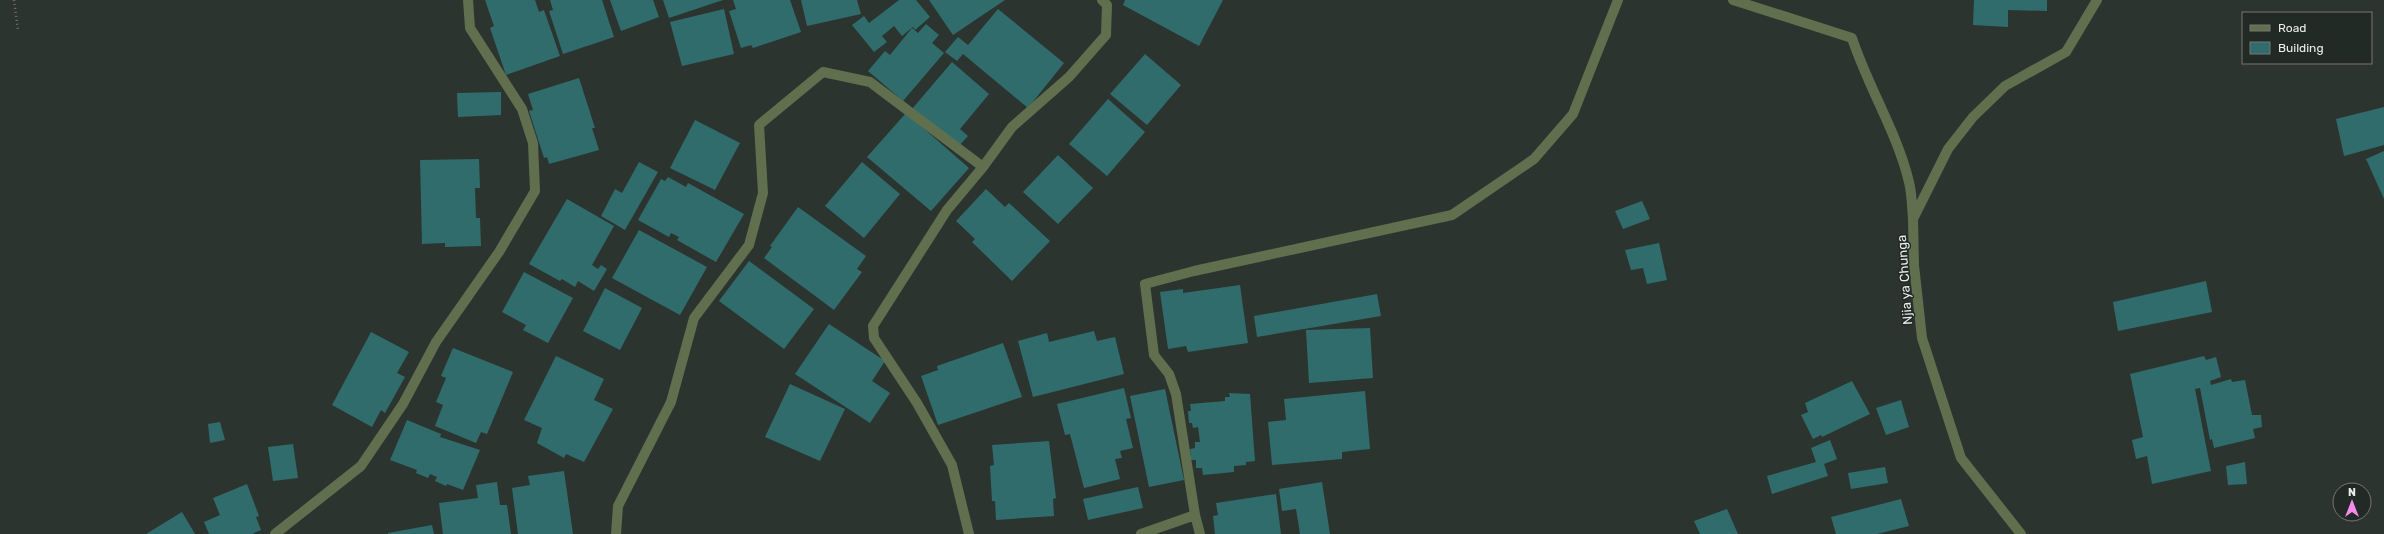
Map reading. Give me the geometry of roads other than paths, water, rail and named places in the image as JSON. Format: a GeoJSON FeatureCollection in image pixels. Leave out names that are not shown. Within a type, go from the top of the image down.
{"type":"FeatureCollection","features":[{"type":"Feature","properties":{"kind":"street"},"geometry":{"type":"LineString","coordinates":[[275,534],[361,466],[403,404],[436,342],[499,252],[535,192],[533,143],[522,109],[470,28],[468,0]]}},
{"type":"Feature","properties":{"kind":"street"},"geometry":{"type":"LineString","coordinates":[[969,534],[952,465],[917,403],[874,338],[873,326],[947,210],[983,166],[1012,127],[1069,77],[1106,35],[1107,5],[1102,0]]}},
{"type":"Feature","properties":{"kind":"street"},"geometry":{"type":"LineString","coordinates":[[1200,534],[1195,515],[1176,394],[1169,374],[1154,355],[1145,284],[1194,271],[1452,215],[1534,159],[1573,114],[1618,0]]}},
{"type":"Feature","properties":{"kind":"street"},"geometry":{"type":"LineString","coordinates":[[1733,0],[1852,38],[1863,71],[1903,161],[1910,183],[1913,219]]}},
{"type":"Feature","properties":{"kind":"street","name":"Njia ya Chunga"},"geometry":{"type":"LineString","coordinates":[[2021,534],[1960,458],[1922,338],[1914,265],[1913,219],[1948,149],[1973,117],[2006,86],[2066,52],[2097,0]]}},
{"type":"Feature","properties":{"kind":"street"},"geometry":{"type":"LineString","coordinates":[[616,534],[618,506],[671,402],[694,318],[749,245],[762,193],[759,125],[823,72],[870,82],[983,166]]}},
{"type":"Feature","properties":{"kind":"street"},"geometry":{"type":"LineString","coordinates":[[1141,534],[1195,515]]}}]}
